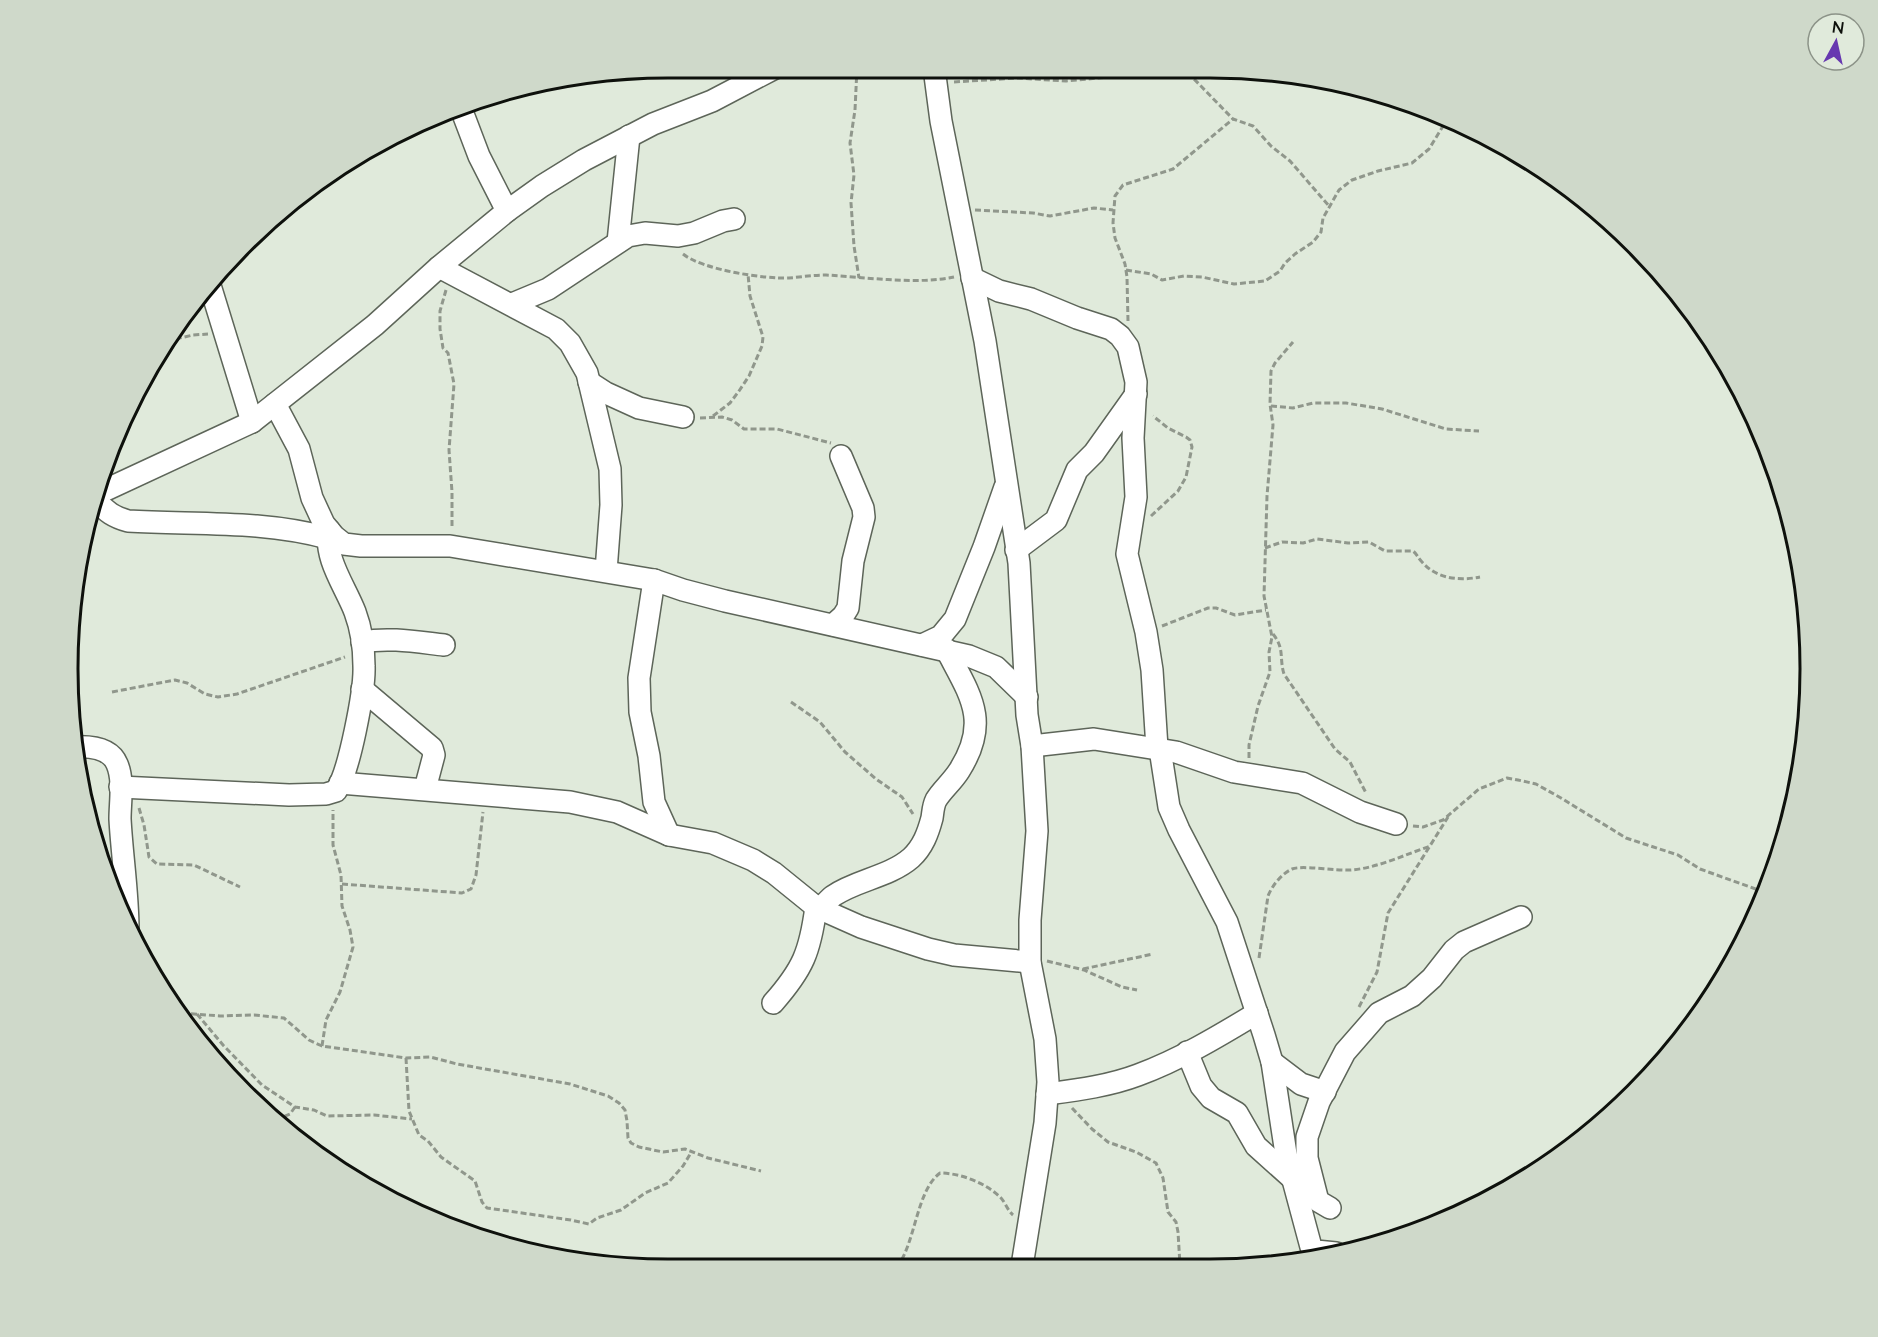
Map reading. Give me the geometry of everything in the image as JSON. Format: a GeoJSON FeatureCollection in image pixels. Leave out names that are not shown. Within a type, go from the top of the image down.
{"type":"FeatureCollection","features":[{"type":"Feature","properties":{"kind":"street"},"geometry":{"type":"LineString","coordinates":[[106,489],[252,422],[445,270],[507,211],[542,186],[629,136],[712,101],[756,78]]}},
{"type":"Feature","properties":{"kind":"street"},"geometry":{"type":"LineString","coordinates":[[935,78],[940,121],[985,341],[1016,550],[1032,746],[1038,831],[1030,920],[1030,961],[1045,1039],[1048,1082],[1054,1093],[1045,1123],[1023,1259]]}},
{"type":"Feature","properties":{"kind":"street"},"geometry":{"type":"LineString","coordinates":[[463,115],[479,156],[507,211]]}},
{"type":"Feature","properties":{"kind":"street"},"geometry":{"type":"LineString","coordinates":[[618,242],[629,136]]}},
{"type":"Feature","properties":{"kind":"street"},"geometry":{"type":"LineString","coordinates":[[512,304],[557,284],[628,236],[645,233],[678,236],[694,233],[723,220],[734,219]]}},
{"type":"Feature","properties":{"kind":"street"},"geometry":{"type":"LineString","coordinates":[[445,270],[556,329],[570,343],[587,373],[610,469],[611,505],[606,571]]}},
{"type":"Feature","properties":{"kind":"street"},"geometry":{"type":"LineString","coordinates":[[971,271],[999,291],[1031,299],[1111,329],[1128,346],[1136,372],[1133,438],[1136,497],[1127,554],[1146,632],[1152,670],[1158,748],[1169,807],[1227,922],[1257,1012],[1272,1062],[1286,1154],[1311,1247],[1314,1250]]}},
{"type":"Feature","properties":{"kind":"street"},"geometry":{"type":"LineString","coordinates":[[213,294],[252,422]]}},
{"type":"Feature","properties":{"kind":"street"},"geometry":{"type":"LineString","coordinates":[[589,382],[606,393],[639,408],[683,417]]}},
{"type":"Feature","properties":{"kind":"street"},"geometry":{"type":"LineString","coordinates":[[1016,550],[1056,520],[1077,471],[1136,399]]}},
{"type":"Feature","properties":{"kind":"street"},"geometry":{"type":"LineString","coordinates":[[124,788],[289,795],[326,794],[338,787],[344,776],[362,689],[364,666],[362,644],[355,613],[333,563],[328,534],[312,498],[298,449],[274,404]]}},
{"type":"Feature","properties":{"kind":"street"},"geometry":{"type":"LineString","coordinates":[[833,625],[848,608],[853,561],[864,517],[863,508],[841,456]]}},
{"type":"Feature","properties":{"kind":"street"},"geometry":{"type":"LineString","coordinates":[[922,645],[941,636],[955,619],[984,547],[1006,483]]}},
{"type":"Feature","properties":{"kind":"street"},"geometry":{"type":"LineString","coordinates":[[103,498],[111,514],[128,520],[262,525],[328,534],[345,544],[361,546],[450,546],[654,580],[725,601],[969,656],[996,667],[1027,697]]}},
{"type":"Feature","properties":{"kind":"street"},"geometry":{"type":"LineString","coordinates":[[654,580],[639,678],[640,712],[649,756],[654,802],[669,835]]}},
{"type":"Feature","properties":{"kind":"street"},"geometry":{"type":"LineString","coordinates":[[362,644],[374,640],[394,640],[444,645]]}},
{"type":"Feature","properties":{"kind":"street"},"geometry":{"type":"LineString","coordinates":[[773,1003],[799,971],[807,955],[818,908],[834,896],[910,859],[921,847],[937,799],[958,773],[965,760],[976,724],[975,711],[970,694],[946,649]]}},
{"type":"Feature","properties":{"kind":"street"},"geometry":{"type":"LineString","coordinates":[[362,689],[432,748],[434,755],[425,789]]}},
{"type":"Feature","properties":{"kind":"street"},"geometry":{"type":"LineString","coordinates":[[1032,746],[1094,739],[1158,748],[1249,774],[1302,783],[1360,812],[1396,824]]}},
{"type":"Feature","properties":{"kind":"street"},"geometry":{"type":"LineString","coordinates":[[83,747],[97,748],[108,753],[117,765],[124,788],[122,858],[125,900]]}},
{"type":"Feature","properties":{"kind":"street"},"geometry":{"type":"LineString","coordinates":[[338,787],[425,789],[570,802],[597,807],[631,817],[650,828],[669,835],[713,843],[753,860],[774,873],[818,908],[861,927],[954,955],[1030,961]]}},
{"type":"Feature","properties":{"kind":"street"},"geometry":{"type":"LineString","coordinates":[[1330,1208],[1318,1201],[1306,1147],[1313,1117],[1345,1052],[1378,1013],[1412,996],[1432,978],[1454,950],[1464,942],[1521,916]]}},
{"type":"Feature","properties":{"kind":"street"},"geometry":{"type":"LineString","coordinates":[[1054,1093],[1090,1088],[1136,1076],[1227,1031],[1257,1012]]}},
{"type":"Feature","properties":{"kind":"street"},"geometry":{"type":"LineString","coordinates":[[1187,1052],[1201,1086],[1212,1098],[1237,1113],[1256,1146],[1294,1180]]}},
{"type":"Feature","properties":{"kind":"street"},"geometry":{"type":"LineString","coordinates":[[1272,1062],[1300,1084],[1325,1092]]}},
{"type":"Feature","properties":{"kind":"path"},"geometry":{"type":"LineString","coordinates":[[856,78],[855,110],[850,142],[854,175],[851,203],[859,278]]}},
{"type":"Feature","properties":{"kind":"path"},"geometry":{"type":"LineString","coordinates":[[964,78],[1066,81],[1098,78]]}},
{"type":"Feature","properties":{"kind":"path"},"geometry":{"type":"LineString","coordinates":[[1192,78],[1233,118],[1253,126],[1271,146],[1290,160],[1329,206]]}},
{"type":"Feature","properties":{"kind":"path"},"geometry":{"type":"LineString","coordinates":[[1128,346],[1126,270],[1115,238],[1113,210],[1115,196],[1124,185],[1173,169],[1233,118]]}},
{"type":"Feature","properties":{"kind":"path"},"geometry":{"type":"LineString","coordinates":[[1126,270],[1151,274],[1162,280],[1184,276],[1202,277],[1234,284],[1265,281],[1280,272],[1285,263],[1295,254],[1313,243],[1321,232],[1323,218],[1339,190],[1352,180],[1412,163],[1430,149],[1443,126]]}},
{"type":"Feature","properties":{"kind":"path"},"geometry":{"type":"LineString","coordinates":[[958,209],[1050,216],[1094,208],[1113,210]]}},
{"type":"Feature","properties":{"kind":"path"},"geometry":{"type":"LineString","coordinates":[[663,234],[690,259],[708,266],[748,274],[787,278],[824,275],[859,278],[941,279],[971,271]]}},
{"type":"Feature","properties":{"kind":"path"},"geometry":{"type":"LineString","coordinates":[[445,270],[440,329],[443,348],[448,353],[454,384],[449,450],[452,492],[450,546]]}},
{"type":"Feature","properties":{"kind":"path"},"geometry":{"type":"LineString","coordinates":[[713,416],[730,403],[740,391],[762,346],[763,337],[750,296],[748,274]]}},
{"type":"Feature","properties":{"kind":"path"},"geometry":{"type":"LineString","coordinates":[[179,338],[193,335],[225,335]]}},
{"type":"Feature","properties":{"kind":"path"},"geometry":{"type":"LineString","coordinates":[[1293,342],[1271,371],[1272,433],[1265,548],[1266,610],[1272,633],[1281,646],[1281,666],[1284,674],[1335,749],[1350,762],[1366,795]]}},
{"type":"Feature","properties":{"kind":"path"},"geometry":{"type":"LineString","coordinates":[[1128,542],[1178,491],[1186,477],[1192,447],[1190,440],[1168,428],[1136,399]]}},
{"type":"Feature","properties":{"kind":"path"},"geometry":{"type":"LineString","coordinates":[[1271,406],[1293,408],[1313,402],[1346,403],[1382,409],[1446,429],[1479,431]]}},
{"type":"Feature","properties":{"kind":"path"},"geometry":{"type":"LineString","coordinates":[[683,417],[713,416],[732,420],[744,429],[777,429],[829,441],[841,456]]}},
{"type":"Feature","properties":{"kind":"path"},"geometry":{"type":"LineString","coordinates":[[1265,548],[1282,542],[1303,543],[1317,539],[1348,543],[1368,542],[1385,551],[1413,551],[1423,563],[1451,579],[1465,580],[1480,577]]}},
{"type":"Feature","properties":{"kind":"path"},"geometry":{"type":"LineString","coordinates":[[1146,632],[1208,609],[1228,611],[1235,615],[1266,610]]}},
{"type":"Feature","properties":{"kind":"path"},"geometry":{"type":"LineString","coordinates":[[1249,774],[1249,745],[1260,698],[1270,672],[1269,652],[1272,633]]}},
{"type":"Feature","properties":{"kind":"path"},"geometry":{"type":"LineString","coordinates":[[112,692],[174,680],[187,683],[205,694],[218,697],[237,694],[344,657],[362,644]]}},
{"type":"Feature","properties":{"kind":"path"},"geometry":{"type":"LineString","coordinates":[[791,702],[820,722],[845,752],[876,779],[902,797],[928,831]]}},
{"type":"Feature","properties":{"kind":"path"},"geometry":{"type":"LineString","coordinates":[[1396,824],[1423,827],[1443,820],[1479,789],[1507,778],[1536,784],[1626,838],[1678,855],[1700,869],[1757,889]]}},
{"type":"Feature","properties":{"kind":"path"},"geometry":{"type":"LineString","coordinates":[[322,1046],[326,1020],[340,992],[353,947],[342,906],[341,884],[333,845],[332,823],[338,787]]}},
{"type":"Feature","properties":{"kind":"path"},"geometry":{"type":"LineString","coordinates":[[124,788],[139,807],[149,857],[152,861],[157,864],[194,865],[240,887]]}},
{"type":"Feature","properties":{"kind":"path"},"geometry":{"type":"LineString","coordinates":[[341,884],[462,893],[471,890],[477,875],[484,795]]}},
{"type":"Feature","properties":{"kind":"path"},"geometry":{"type":"LineString","coordinates":[[1357,1017],[1366,992],[1377,972],[1388,913],[1450,815]]}},
{"type":"Feature","properties":{"kind":"path"},"geometry":{"type":"LineString","coordinates":[[1259,959],[1270,889],[1284,873],[1294,868],[1304,867],[1330,871],[1354,870],[1431,846]]}},
{"type":"Feature","properties":{"kind":"path"},"geometry":{"type":"LineString","coordinates":[[1081,969],[1153,954]]}},
{"type":"Feature","properties":{"kind":"path"},"geometry":{"type":"LineString","coordinates":[[1030,961],[1081,969],[1122,987],[1137,990]]}},
{"type":"Feature","properties":{"kind":"path"},"geometry":{"type":"LineString","coordinates":[[190,1014],[284,1018],[309,1040],[322,1046],[406,1058],[447,1060],[456,1064],[546,1078],[594,1091],[619,1103],[625,1110],[627,1134],[631,1143],[655,1152],[676,1149],[692,1151],[708,1158],[761,1171]]}},
{"type":"Feature","properties":{"kind":"path"},"geometry":{"type":"LineString","coordinates":[[197,1014],[262,1085],[295,1107],[314,1110],[327,1116],[374,1115],[412,1119]]}},
{"type":"Feature","properties":{"kind":"path"},"geometry":{"type":"LineString","coordinates":[[406,1058],[408,1103],[412,1119],[422,1138],[428,1141],[441,1157],[475,1181],[482,1202],[487,1208],[591,1224],[597,1218],[621,1210],[645,1193],[668,1183],[692,1151]]}},
{"type":"Feature","properties":{"kind":"path"},"geometry":{"type":"LineString","coordinates":[[1054,1093],[1092,1130],[1108,1142],[1136,1152],[1156,1163],[1162,1178],[1168,1212],[1176,1222],[1180,1259]]}},
{"type":"Feature","properties":{"kind":"path"},"geometry":{"type":"LineString","coordinates":[[284,1116],[290,1114],[295,1107]]}},
{"type":"Feature","properties":{"kind":"path"},"geometry":{"type":"LineString","coordinates":[[902,1259],[908,1248],[929,1186],[940,1173],[959,1175],[990,1188],[1000,1197],[1010,1212],[1028,1227]]}}]}
